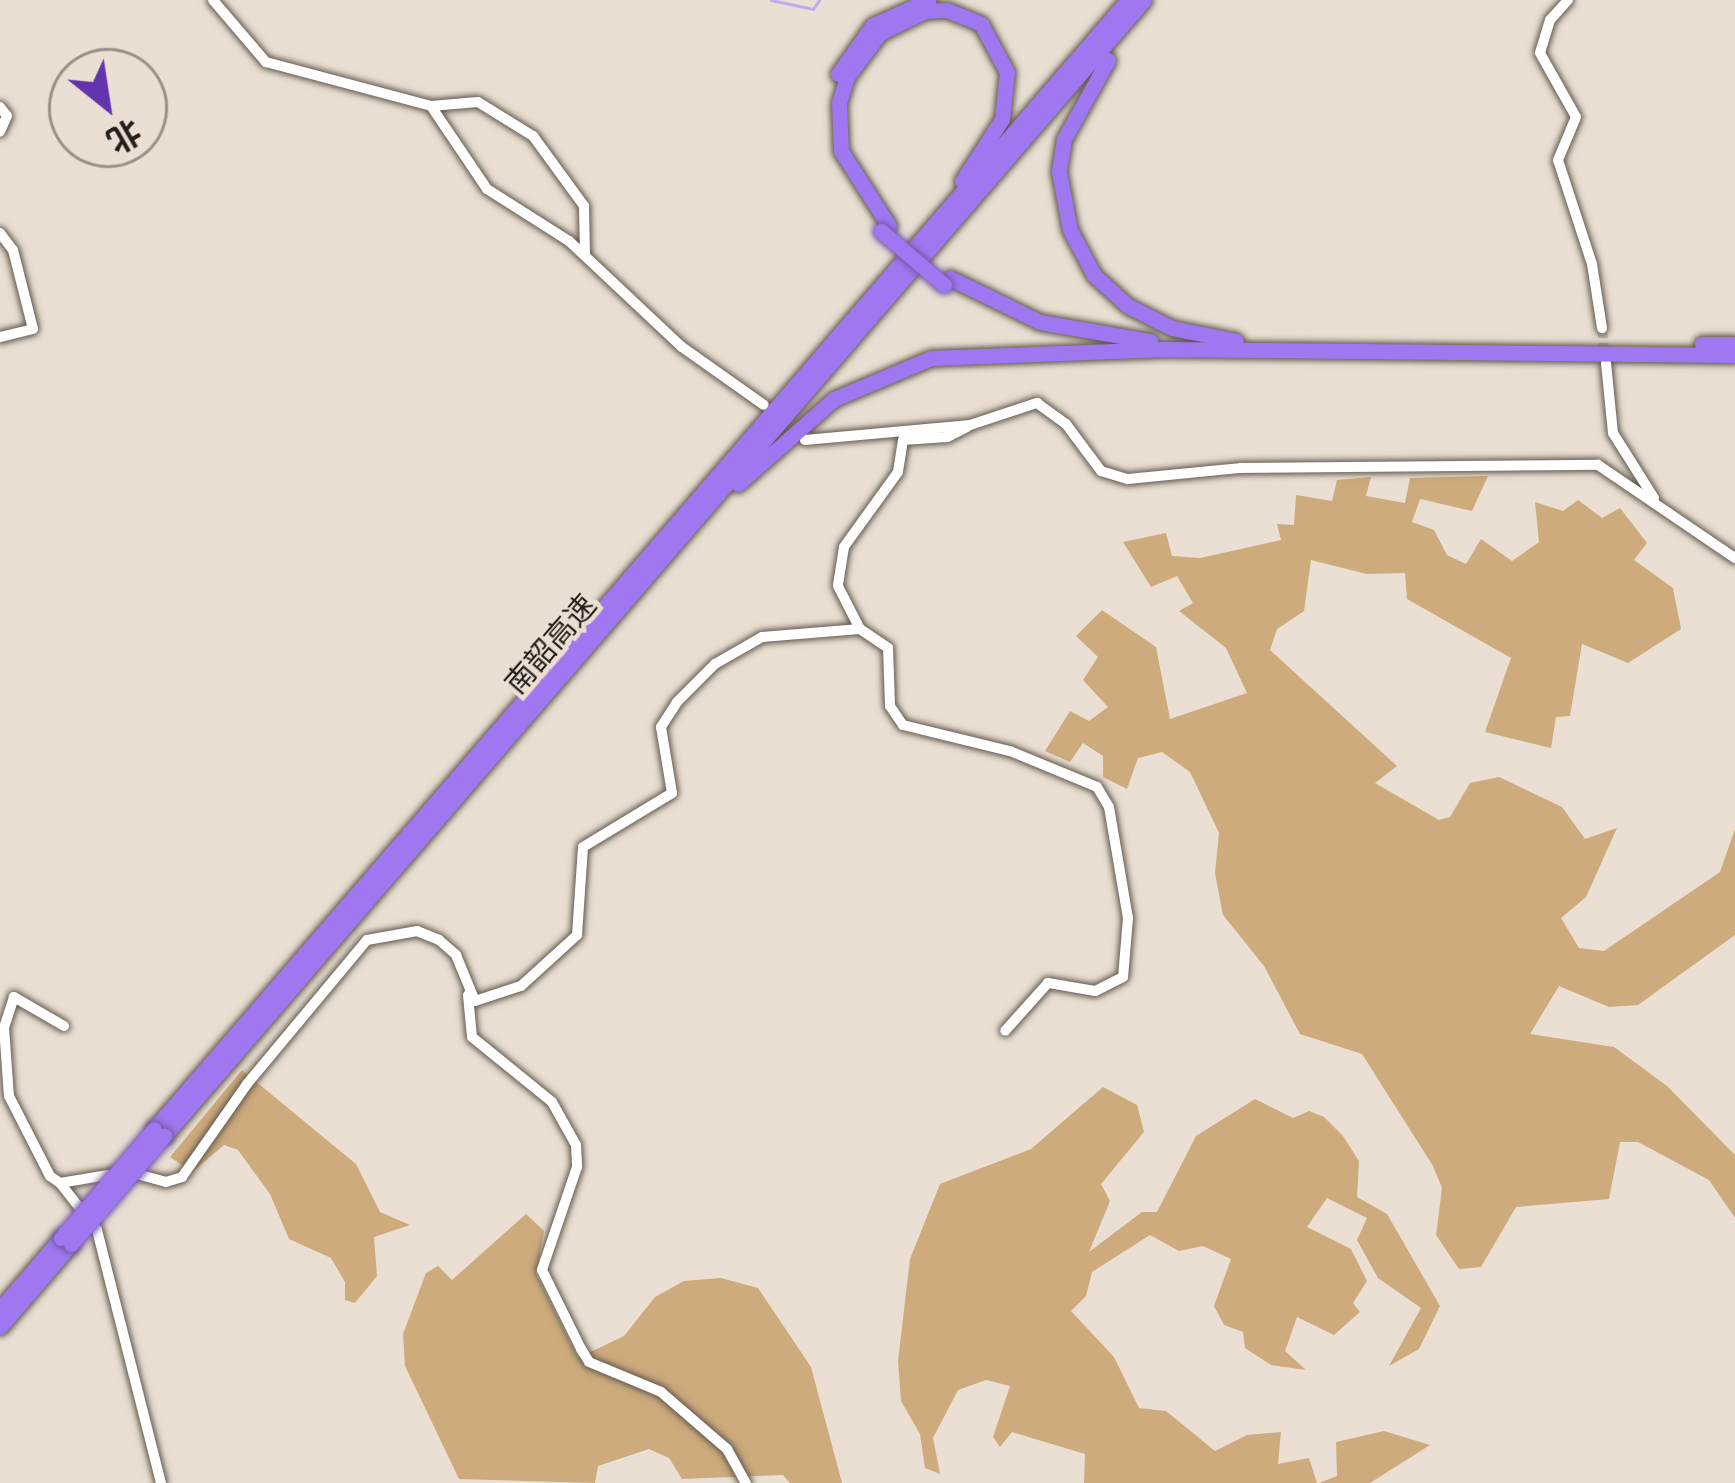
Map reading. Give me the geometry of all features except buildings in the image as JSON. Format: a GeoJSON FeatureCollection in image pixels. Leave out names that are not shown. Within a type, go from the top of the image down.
{"type":"FeatureCollection","features":[{"type":"Feature","properties":{"kind":"highway"},"geometry":{"type":"LineString","coordinates":[[929,0],[873,26],[853,46],[831,96],[831,147],[842,176],[885,229],[947,282],[1018,323],[1146,350]]}},
{"type":"Feature","properties":{"kind":"highway","name":"南韶高速"},"geometry":{"type":"LineString","coordinates":[[0,1327],[66,1241],[1127,0]]}},
{"type":"Feature","properties":{"kind":"highway","name":"南韶高速"},"geometry":{"type":"LineString","coordinates":[[159,1133],[1144,0]]}},
{"type":"Feature","properties":{"kind":"highway"},"geometry":{"type":"LineString","coordinates":[[1154,0],[1074,110],[1059,172],[1070,230],[1094,275],[1145,316],[1197,335],[1263,344]]}},
{"type":"Feature","properties":{"kind":"highway"},"geometry":{"type":"LineString","coordinates":[[800,380],[965,177],[1002,119],[1003,55],[965,16],[946,10],[903,18],[880,32],[847,77],[841,151],[885,229]]}},
{"type":"Feature","properties":{"kind":"highway"},"geometry":{"type":"LineString","coordinates":[[947,282],[1074,332],[1263,344],[1735,344]]}},
{"type":"Feature","properties":{"kind":"highway"},"geometry":{"type":"LineString","coordinates":[[607,619],[790,433],[855,386],[943,356],[1146,350],[1735,355]]}},
{"type":"Feature","properties":{"kind":"highway","name":"南韶高速"},"geometry":{"type":"LineString","coordinates":[[0,1309],[66,1241]]}},
{"type":"Feature","properties":{"kind":"street"},"geometry":{"type":"LineString","coordinates":[[213,0],[266,62],[431,106],[478,103],[533,136],[584,206],[585,254]]}},
{"type":"Feature","properties":{"kind":"street"},"geometry":{"type":"LineString","coordinates":[[1568,0],[1550,20],[1540,53],[1576,117],[1558,160],[1592,264],[1602,328]]}},
{"type":"Feature","properties":{"kind":"street"},"geometry":{"type":"LineString","coordinates":[[431,106],[487,189],[585,254],[682,347],[764,405]]}},
{"type":"Feature","properties":{"kind":"street"},"geometry":{"type":"LineString","coordinates":[[0,107],[7,116],[0,132]]}},
{"type":"Feature","properties":{"kind":"street"},"geometry":{"type":"LineString","coordinates":[[0,233],[13,250],[34,328],[0,338]]}},
{"type":"Feature","properties":{"kind":"street"},"geometry":{"type":"LineString","coordinates":[[1606,363],[1613,433],[1654,498]]}},
{"type":"Feature","properties":{"kind":"street"},"geometry":{"type":"LineString","coordinates":[[1005,1031],[1048,983],[1095,991],[1123,977],[1129,918],[1109,807],[1097,787],[1010,751],[913,733],[890,706],[888,648],[860,629],[843,605],[838,565],[898,472],[898,446],[1037,403],[1066,424],[1101,471],[1128,479],[1241,468],[1598,465],[1654,498],[1735,558]]}},
{"type":"Feature","properties":{"kind":"street"},"geometry":{"type":"LineString","coordinates":[[805,440],[970,425]]}},
{"type":"Feature","properties":{"kind":"street"},"geometry":{"type":"LineString","coordinates":[[468,995],[484,1002],[521,986],[571,945],[583,847],[672,793],[661,727],[707,671],[762,637],[860,629]]}},
{"type":"Feature","properties":{"kind":"street"},"geometry":{"type":"LineString","coordinates":[[60,1183],[112,1174],[182,1177],[247,1084],[367,940],[417,932],[439,940],[456,955],[468,995],[472,1037],[552,1102],[576,1145],[574,1179],[542,1270],[581,1349],[589,1362],[646,1384],[682,1409],[727,1449],[746,1483]]}},
{"type":"Feature","properties":{"kind":"street"},"geometry":{"type":"LineString","coordinates":[[64,1026],[14,997],[4,1028],[10,1096],[60,1183],[98,1230],[161,1483]]}},
{"type":"Feature","properties":{"kind":"shaded area"},"geometry":{"type":"Polygon","coordinates":[[[1488,476],[1472,511],[1420,499],[1412,522],[1434,530],[1447,555],[1466,564],[1481,539],[1512,561],[1539,542],[1535,502],[1563,511],[1578,500],[1602,518],[1620,508],[1647,543],[1634,560],[1673,588],[1681,629],[1628,663],[1582,644],[1570,716],[1556,717],[1551,748],[1485,732],[1511,658],[1407,599],[1405,573],[1367,574],[1311,560],[1304,611],[1277,629],[1270,650],[1397,766],[1375,783],[1439,820],[1450,817],[1470,783],[1499,777],[1562,807],[1585,839],[1617,828],[1586,897],[1561,918],[1579,948],[1604,951],[1720,872],[1735,829],[1735,935],[1638,1005],[1609,1007],[1559,986],[1530,1034],[1614,1047],[1667,1086],[1735,1155],[1735,1218],[1709,1180],[1638,1142],[1620,1142],[1609,1199],[1516,1207],[1481,1267],[1459,1269],[1436,1235],[1442,1188],[1433,1166],[1362,1054],[1300,1034],[1264,966],[1223,915],[1215,873],[1219,833],[1190,772],[1162,752],[1138,758],[1127,789],[1103,777],[1103,756],[1083,743],[1070,762],[1045,751],[1070,711],[1089,721],[1108,707],[1083,680],[1098,657],[1076,636],[1102,610],[1156,647],[1170,719],[1247,693],[1226,648],[1179,611],[1193,603],[1177,576],[1151,587],[1123,542],[1166,533],[1172,556],[1200,558],[1281,540],[1277,524],[1294,525],[1296,495],[1332,501],[1337,480],[1371,477],[1366,496],[1405,503],[1410,478],[1488,476]]]}},
{"type":"Feature","properties":{"kind":"shaded area"},"geometry":{"type":"Polygon","coordinates":[[[242,1070],[356,1164],[380,1212],[410,1225],[374,1237],[377,1276],[355,1303],[345,1300],[345,1282],[331,1258],[289,1239],[270,1194],[238,1150],[224,1145],[192,1172],[170,1157],[242,1070]]]}},
{"type":"Feature","properties":{"kind":"shaded area"},"geometry":{"type":"Polygon","coordinates":[[[1103,1087],[1137,1105],[1144,1132],[1101,1184],[1110,1201],[1089,1252],[1142,1212],[1157,1212],[1196,1136],[1255,1099],[1293,1118],[1309,1111],[1324,1117],[1343,1136],[1359,1161],[1357,1197],[1387,1214],[1440,1306],[1419,1349],[1389,1366],[1421,1308],[1378,1278],[1357,1240],[1367,1218],[1327,1198],[1307,1227],[1351,1249],[1367,1281],[1353,1303],[1360,1312],[1334,1335],[1297,1317],[1285,1351],[1306,1370],[1271,1365],[1245,1348],[1243,1332],[1224,1325],[1214,1306],[1231,1259],[1203,1246],[1179,1251],[1150,1235],[1092,1272],[1086,1296],[1071,1311],[1114,1357],[1139,1408],[1166,1411],[1215,1451],[1247,1435],[1281,1432],[1278,1464],[1309,1458],[1317,1483],[1084,1483],[1085,1454],[1012,1432],[1000,1447],[993,1437],[1010,1386],[986,1380],[958,1390],[933,1438],[940,1474],[925,1468],[920,1434],[901,1401],[898,1361],[910,1259],[940,1184],[1031,1149],[1103,1087]]]}},
{"type":"Feature","properties":{"kind":"shaded area"},"geometry":{"type":"Polygon","coordinates":[[[526,1214],[544,1231],[536,1274],[578,1358],[624,1336],[655,1297],[684,1281],[721,1278],[758,1288],[811,1367],[842,1483],[790,1483],[783,1475],[682,1479],[669,1458],[649,1449],[598,1466],[595,1483],[459,1479],[405,1366],[403,1334],[426,1273],[438,1266],[452,1280],[526,1214]]]}},
{"type":"Feature","properties":{"kind":"shaded area"},"geometry":{"type":"Polygon","coordinates":[[[1384,1431],[1430,1445],[1370,1483],[1319,1483],[1337,1476],[1336,1442],[1384,1431]]]}},
{"type":"Feature","properties":{"kind":"waterway"},"geometry":{"type":"LineString","coordinates":[[771,0],[813,9],[819,0]]}},
{"type":"Feature","properties":{"kind":"tunnel"},"geometry":{"type":"LineString","coordinates":[[1602,328],[1605,360]]}}]}
